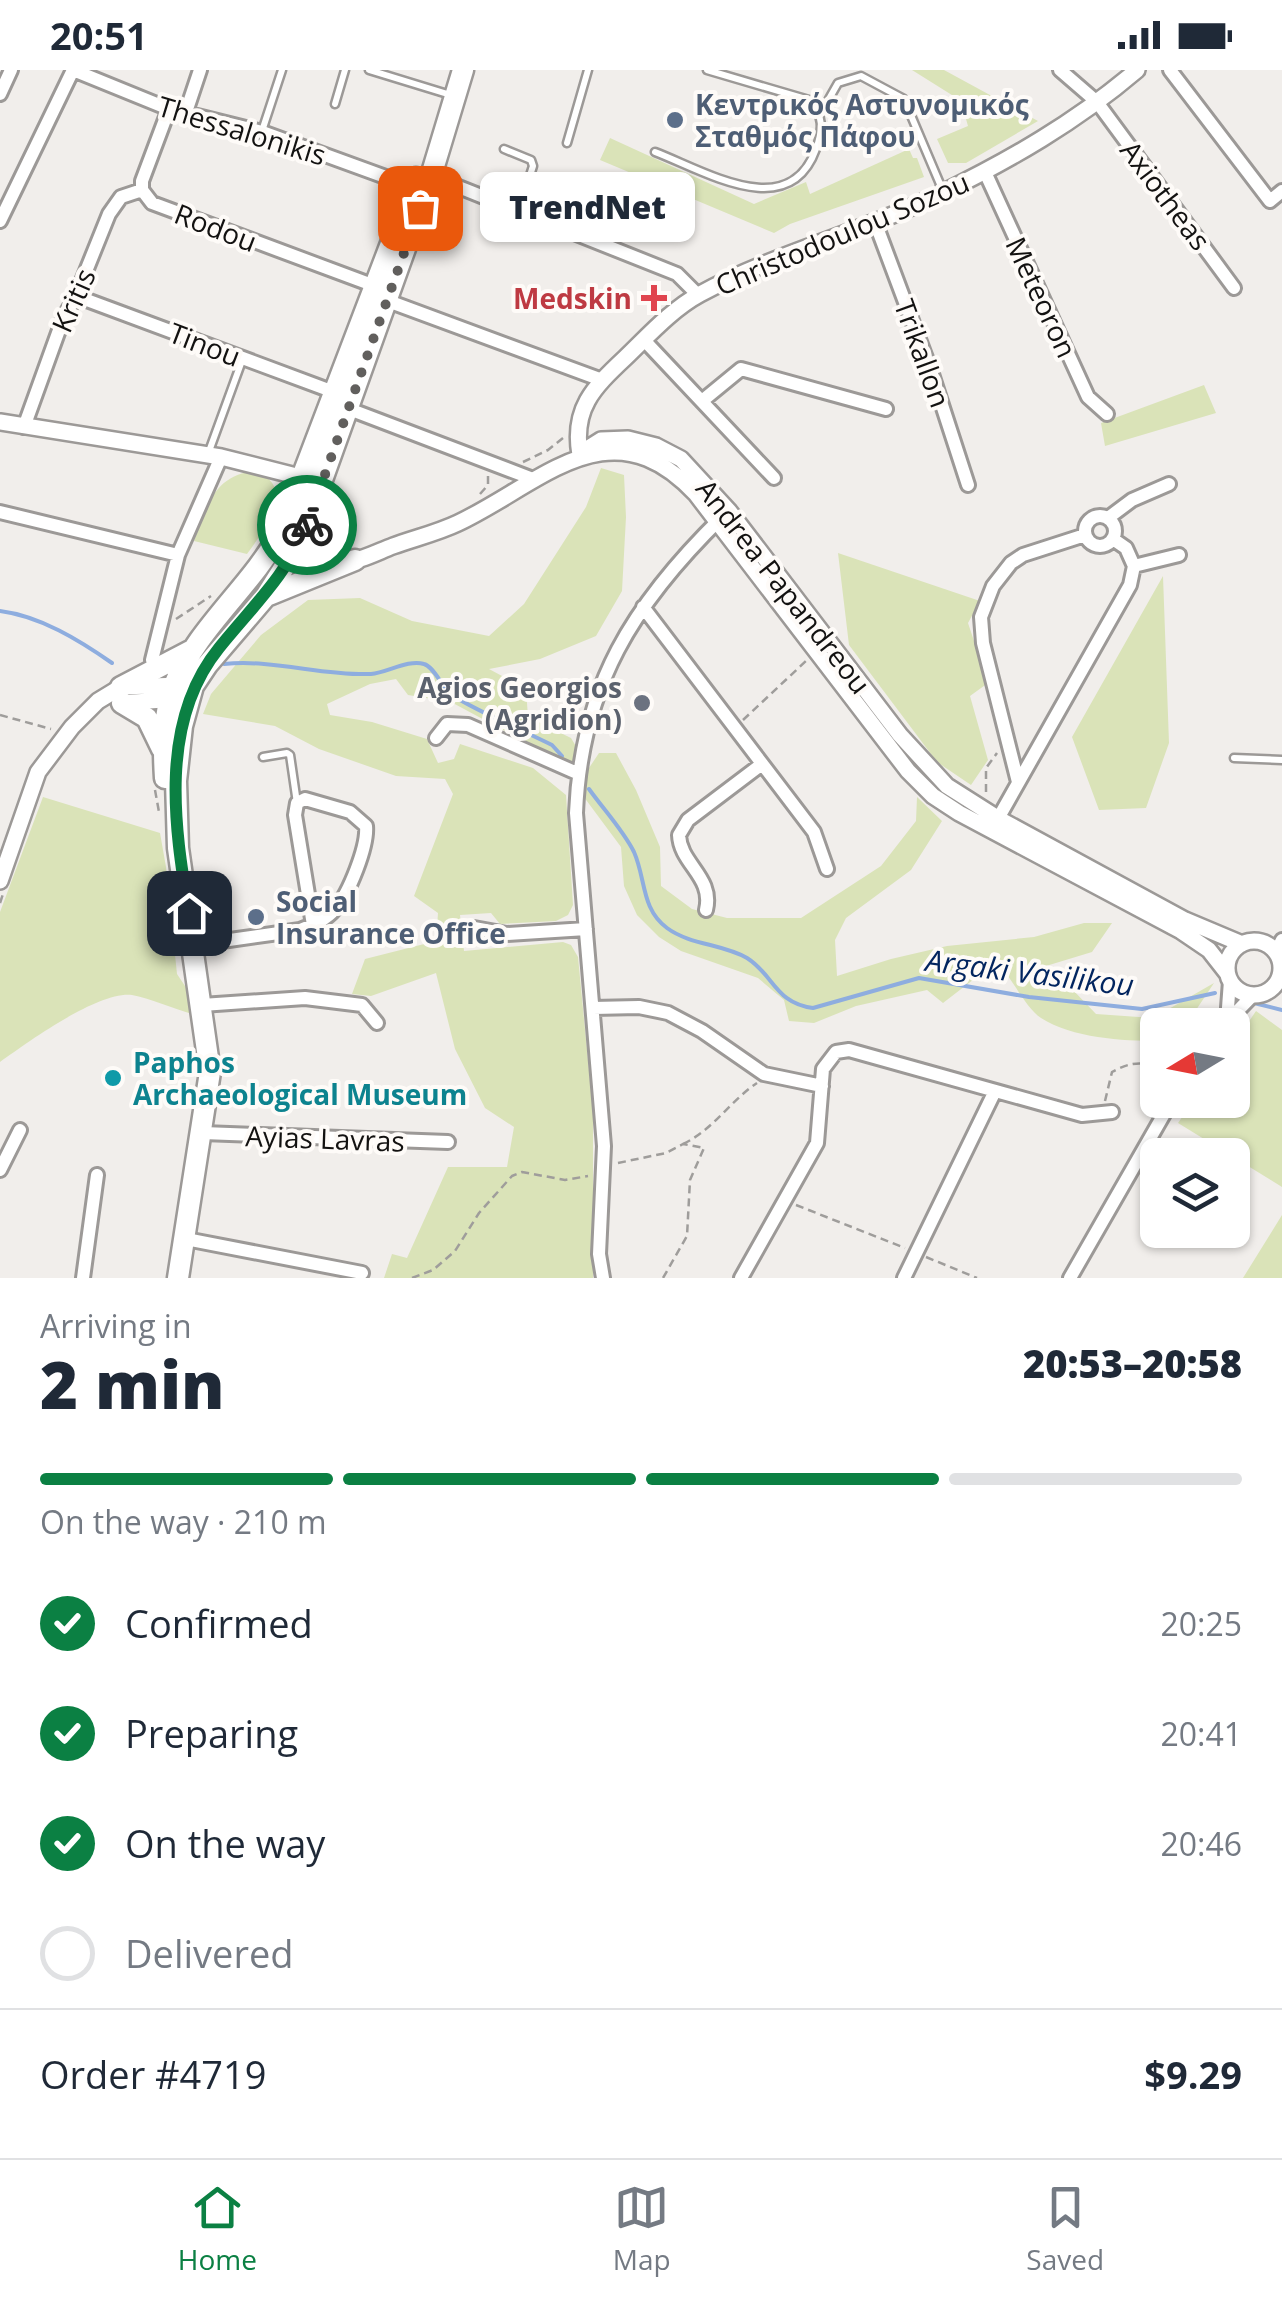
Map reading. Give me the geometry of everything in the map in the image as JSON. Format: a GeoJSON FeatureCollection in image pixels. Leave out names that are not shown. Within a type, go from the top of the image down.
{"type":"FeatureCollection","features":[{"type":"Feature","properties":{"kind":"main road"},"geometry":{"type":"LineString","coordinates":[[449,70],[449,94]]}},
{"type":"Feature","properties":{"kind":"main road"},"geometry":{"type":"LineString","coordinates":[[164,756],[147,718],[122,695],[195,647],[254,577],[312,480],[349,409],[382,294],[449,94],[464,70]]}},
{"type":"Feature","properties":{"kind":"main road"},"geometry":{"type":"LineString","coordinates":[[178,843],[176,762],[182,692],[266,596],[300,544],[334,392],[382,294]]}},
{"type":"Feature","properties":{"kind":"main road"},"geometry":{"type":"LineString","coordinates":[[266,596],[356,560]]}},
{"type":"Feature","properties":{"kind":"main road"},"geometry":{"type":"LineString","coordinates":[[178,1278],[210,1072],[178,843],[166,798],[164,756],[195,647]]}},
{"type":"Feature","properties":{"kind":"street"},"geometry":{"type":"LineString","coordinates":[[0,94],[12,70]]}},
{"type":"Feature","properties":{"kind":"street"},"geometry":{"type":"LineString","coordinates":[[0,221],[73,70]]}},
{"type":"Feature","properties":{"kind":"street","name":"Thessalonikis"},"geometry":{"type":"LineString","coordinates":[[73,70],[169,109],[262,132],[519,211],[677,274],[698,295]]}},
{"type":"Feature","properties":{"kind":"street"},"geometry":{"type":"LineString","coordinates":[[186,112],[200,70]]}},
{"type":"Feature","properties":{"kind":"street","name":"Axiotheas"},"geometry":{"type":"LineString","coordinates":[[1060,70],[1097,102],[1234,288]]}},
{"type":"Feature","properties":{"kind":"street","name":"Christodoulou Sozou"},"geometry":{"type":"LineString","coordinates":[[580,455],[576,431],[581,411],[602,380],[698,295],[772,259],[875,222],[985,172],[1048,138],[1137,70]]}},
{"type":"Feature","properties":{"kind":"street"},"geometry":{"type":"LineString","coordinates":[[1170,70],[1270,201],[1282,192]]}},
{"type":"Feature","properties":{"kind":"street","name":"Rodou"},"geometry":{"type":"LineString","coordinates":[[169,109],[144,172],[142,190],[152,203],[602,380]]}},
{"type":"Feature","properties":{"kind":"street","name":"Meteoron"},"geometry":{"type":"LineString","coordinates":[[985,172],[1088,397],[1108,414]]}},
{"type":"Feature","properties":{"kind":"street","name":"Kritis"},"geometry":{"type":"LineString","coordinates":[[24,427],[63,318],[109,214],[122,197],[142,190]]}},
{"type":"Feature","properties":{"kind":"street","name":"Trikallon"},"geometry":{"type":"LineString","coordinates":[[875,222],[932,374],[968,485]]}},
{"type":"Feature","properties":{"kind":"street","name":"Tinou"},"geometry":{"type":"LineString","coordinates":[[76,296],[334,392]]}},
{"type":"Feature","properties":{"kind":"street"},"geometry":{"type":"LineString","coordinates":[[644,340],[774,478]]}},
{"type":"Feature","properties":{"kind":"street"},"geometry":{"type":"LineString","coordinates":[[702,401],[741,369],[886,408]]}},
{"type":"Feature","properties":{"kind":"street"},"geometry":{"type":"LineString","coordinates":[[349,409],[533,479]]}},
{"type":"Feature","properties":{"kind":"street"},"geometry":{"type":"LineString","coordinates":[[0,422],[214,456],[312,480]]}},
{"type":"Feature","properties":{"kind":"street","name":"Andrea Papandreou"},"geometry":{"type":"LineString","coordinates":[[580,455],[629,454],[667,470],[722,516],[947,786],[995,825],[1182,931],[1209,950],[1229,977]]}},
{"type":"Feature","properties":{"kind":"street"},"geometry":{"type":"LineString","coordinates":[[281,532],[328,560],[356,560],[459,522],[580,455]]}},
{"type":"Feature","properties":{"kind":"street"},"geometry":{"type":"LineString","coordinates":[[152,660],[178,556],[214,456]]}},
{"type":"Feature","properties":{"kind":"street"},"geometry":{"type":"LineString","coordinates":[[1108,518],[1115,527],[1113,538],[1100,547],[1092,545],[1085,536],[1085,527],[1092,518],[1108,518],[1132,500],[1169,484]]}},
{"type":"Feature","properties":{"kind":"street"},"geometry":{"type":"LineString","coordinates":[[0,512],[178,556]]}},
{"type":"Feature","properties":{"kind":"street"},"geometry":{"type":"LineString","coordinates":[[603,1278],[599,1254],[605,1169],[576,813],[577,773],[597,694],[612,660],[663,577],[722,516]]}},
{"type":"Feature","properties":{"kind":"street","name":"Andrea Papandreou"},"geometry":{"type":"LineString","coordinates":[[722,516],[816,651],[908,772],[933,796],[1196,926],[1242,944]]}},
{"type":"Feature","properties":{"kind":"street"},"geometry":{"type":"LineString","coordinates":[[1018,782],[980,626],[984,604],[992,586],[1011,562],[1085,536]]}},
{"type":"Feature","properties":{"kind":"street"},"geometry":{"type":"LineString","coordinates":[[995,825],[1130,585],[1134,566],[1126,548],[1113,538]]}},
{"type":"Feature","properties":{"kind":"street"},"geometry":{"type":"LineString","coordinates":[[1134,566],[1178,555]]}},
{"type":"Feature","properties":{"kind":"street"},"geometry":{"type":"LineString","coordinates":[[644,606],[814,832],[827,869]]}},
{"type":"Feature","properties":{"kind":"street"},"geometry":{"type":"LineString","coordinates":[[3,883],[4,848],[38,772],[67,734],[92,708],[122,695],[182,692]]}},
{"type":"Feature","properties":{"kind":"street"},"geometry":{"type":"LineString","coordinates":[[436,738],[447,724],[468,725],[577,773]]}},
{"type":"Feature","properties":{"kind":"street"},"geometry":{"type":"LineString","coordinates":[[706,910],[707,888],[682,851],[679,834],[688,820],[762,764]]}},
{"type":"Feature","properties":{"kind":"street"},"geometry":{"type":"LineString","coordinates":[[194,945],[287,933],[312,925],[333,912],[362,852],[366,826],[359,816],[319,800],[305,799],[297,803],[295,814],[312,925]]}},
{"type":"Feature","properties":{"kind":"street"},"geometry":{"type":"LineString","coordinates":[[474,928],[506,934],[586,928]]}},
{"type":"Feature","properties":{"kind":"street"},"geometry":{"type":"LineString","coordinates":[[1227,1008],[1230,956],[1242,944],[1279,946],[1282,969],[1276,984],[1243,1008]]}},
{"type":"Feature","properties":{"kind":"street"},"geometry":{"type":"LineString","coordinates":[[1229,977],[1243,993],[1282,1002]]}},
{"type":"Feature","properties":{"kind":"street"},"geometry":{"type":"LineString","coordinates":[[202,1005],[305,998],[362,1005],[377,1024]]}},
{"type":"Feature","properties":{"kind":"street"},"geometry":{"type":"LineString","coordinates":[[593,1008],[668,1013],[702,1031],[764,1074],[822,1086]]}},
{"type":"Feature","properties":{"kind":"street"},"geometry":{"type":"LineString","coordinates":[[741,1278],[817,1143],[827,1062],[836,1052],[849,1050],[1082,1115],[1107,1114]]}},
{"type":"Feature","properties":{"kind":"street"},"geometry":{"type":"LineString","coordinates":[[904,1278],[995,1092]]}},
{"type":"Feature","properties":{"kind":"street"},"geometry":{"type":"LineString","coordinates":[[1070,1278],[1162,1118]]}},
{"type":"Feature","properties":{"kind":"street"},"geometry":{"type":"LineString","coordinates":[[0,1170],[20,1130]]}},
{"type":"Feature","properties":{"kind":"street","name":"Ayias Lavras"},"geometry":{"type":"LineString","coordinates":[[203,1133],[448,1142]]}},
{"type":"Feature","properties":{"kind":"street"},"geometry":{"type":"LineString","coordinates":[[82,1278],[97,1175]]}},
{"type":"Feature","properties":{"kind":"street"},"geometry":{"type":"LineString","coordinates":[[186,1239],[362,1273]]}},
{"type":"Feature","properties":{"kind":"lane"},"geometry":{"type":"LineString","coordinates":[[262,132],[282,70]]}},
{"type":"Feature","properties":{"kind":"lane"},"geometry":{"type":"LineString","coordinates":[[335,104],[346,70]]}},
{"type":"Feature","properties":{"kind":"lane"},"geometry":{"type":"LineString","coordinates":[[368,70],[449,94]]}},
{"type":"Feature","properties":{"kind":"lane"},"geometry":{"type":"LineString","coordinates":[[566,143],[588,70]]}},
{"type":"Feature","properties":{"kind":"lane"},"geometry":{"type":"LineString","coordinates":[[707,70],[809,100],[820,114]]}},
{"type":"Feature","properties":{"kind":"lane"},"geometry":{"type":"LineString","coordinates":[[655,152],[752,190],[800,178],[810,166],[820,139],[820,114],[838,82],[861,76],[904,99],[944,192]]}},
{"type":"Feature","properties":{"kind":"lane"},"geometry":{"type":"LineString","coordinates":[[504,149],[531,160],[534,166],[519,211]]}},
{"type":"Feature","properties":{"kind":"lane"},"geometry":{"type":"LineString","coordinates":[[214,456],[243,358]]}},
{"type":"Feature","properties":{"kind":"lane"},"geometry":{"type":"LineString","coordinates":[[263,757],[287,752],[290,756],[297,803]]}},
{"type":"Feature","properties":{"kind":"lane"},"geometry":{"type":"LineString","coordinates":[[1234,758],[1282,760]]}},
{"type":"Feature","properties":{"kind":"path"},"geometry":{"type":"LineString","coordinates":[[478,496],[502,459],[528,461],[562,440],[568,427]]}},
{"type":"Feature","properties":{"kind":"path"},"geometry":{"type":"LineString","coordinates":[[173,628],[178,616],[222,590]]}},
{"type":"Feature","properties":{"kind":"path"},"geometry":{"type":"LineString","coordinates":[[735,728],[816,651]]}},
{"type":"Feature","properties":{"kind":"path"},"geometry":{"type":"LineString","coordinates":[[0,714],[67,734]]}},
{"type":"Feature","properties":{"kind":"path"},"geometry":{"type":"LineString","coordinates":[[986,798],[986,768],[996,754],[1009,747]]}},
{"type":"Feature","properties":{"kind":"path"},"geometry":{"type":"LineString","coordinates":[[155,788],[160,816]]}},
{"type":"Feature","properties":{"kind":"path"},"geometry":{"type":"LineString","coordinates":[[0,902],[3,883]]}},
{"type":"Feature","properties":{"kind":"path"},"geometry":{"type":"LineString","coordinates":[[1107,1114],[1112,1072],[1140,1064]]}},
{"type":"Feature","properties":{"kind":"path"},"geometry":{"type":"LineString","coordinates":[[412,1278],[434,1270],[454,1251],[478,1213],[512,1176],[522,1172],[565,1180],[666,1153],[695,1138],[758,1082]]}},
{"type":"Feature","properties":{"kind":"path"},"geometry":{"type":"LineString","coordinates":[[664,1278],[687,1236],[690,1180],[704,1148],[683,1144]]}},
{"type":"Feature","properties":{"kind":"path"},"geometry":{"type":"LineString","coordinates":[[786,1200],[977,1278]]}},
{"type":"Feature","properties":{"kind":"green space"},"geometry":{"type":"Polygon","coordinates":[[[912,70],[944,70],[1038,121],[966,163],[948,163],[937,139],[968,126],[966,119],[979,112],[912,70]]]}},
{"type":"Feature","properties":{"kind":"green space"},"geometry":{"type":"Polygon","coordinates":[[[610,138],[754,204],[806,182],[810,194],[909,149],[924,177],[774,233],[600,160],[610,138]]]}},
{"type":"Feature","properties":{"kind":"green space"},"geometry":{"type":"Polygon","coordinates":[[[1204,385],[1216,413],[1105,446],[1101,423],[1204,385]]]}},
{"type":"Feature","properties":{"kind":"green space"},"geometry":{"type":"Polygon","coordinates":[[[601,468],[624,475],[622,591],[596,636],[540,659],[489,669],[526,689],[528,717],[571,738],[589,768],[599,753],[616,753],[660,847],[661,886],[692,909],[727,918],[801,918],[881,866],[916,821],[917,797],[942,821],[911,870],[846,918],[835,940],[837,976],[947,946],[1034,937],[1084,923],[1112,923],[1092,952],[1023,973],[1072,989],[1096,1014],[1140,1017],[1140,1040],[1098,1037],[1053,1025],[1032,1009],[1007,975],[978,976],[943,1003],[927,990],[856,1006],[814,1023],[789,1021],[784,1000],[758,978],[681,951],[659,937],[637,915],[624,886],[621,847],[555,758],[451,702],[408,695],[396,679],[370,684],[327,704],[330,715],[372,722],[427,739],[438,763],[454,759],[460,744],[533,768],[566,795],[573,905],[568,915],[556,921],[500,924],[491,913],[460,915],[464,951],[563,942],[571,945],[578,957],[593,1112],[593,1278],[384,1278],[392,1254],[407,1258],[448,1167],[507,1167],[514,1127],[485,1108],[455,1049],[436,973],[371,996],[352,994],[365,959],[436,941],[438,913],[414,896],[453,794],[445,779],[396,776],[319,749],[275,726],[203,714],[211,694],[261,635],[308,600],[360,598],[412,621],[489,636],[524,604],[586,507],[601,468]]]}},
{"type":"Feature","properties":{"kind":"green space"},"geometry":{"type":"Polygon","coordinates":[[[256,471],[275,488],[277,498],[269,521],[247,554],[194,541],[214,494],[231,478],[256,471]]]}},
{"type":"Feature","properties":{"kind":"green space"},"geometry":{"type":"Polygon","coordinates":[[[838,553],[980,601],[968,623],[988,683],[970,696],[988,760],[971,785],[937,762],[849,645],[838,553]]]}},
{"type":"Feature","properties":{"kind":"green space"},"geometry":{"type":"Polygon","coordinates":[[[1163,576],[1169,743],[1146,808],[1099,810],[1072,737],[1163,576]]]}},
{"type":"Feature","properties":{"kind":"green space"},"geometry":{"type":"Polygon","coordinates":[[[43,797],[160,833],[177,974],[189,992],[192,1014],[139,996],[118,996],[83,1009],[0,1062],[0,912],[43,797]]]}},
{"type":"Feature","properties":{"kind":"green space"},"geometry":{"type":"Polygon","coordinates":[[[1214,983],[1197,1008],[1170,1008],[1214,983]]]}},
{"type":"Feature","properties":{"kind":"green space"},"geometry":{"type":"Polygon","coordinates":[[[1256,1011],[1282,1030],[1282,1187],[1250,1167],[1250,1138],[1202,1138],[1178,1123],[1181,1118],[1250,1118],[1250,1020],[1256,1011]]]}},
{"type":"Feature","properties":{"kind":"green space"},"geometry":{"type":"Polygon","coordinates":[[[1282,1215],[1282,1278],[1243,1278],[1282,1215]]]}},
{"type":"Feature","properties":{"kind":"waterway","name":"Argaki Vasilikou"},"geometry":{"type":"LineString","coordinates":[[0,611],[44,624],[112,663]]}},
{"type":"Feature","properties":{"kind":"waterway","name":"Argaki Vasilikou"},"geometry":{"type":"LineString","coordinates":[[224,664],[371,674],[411,663],[424,664],[455,697],[552,745],[562,756]]}},
{"type":"Feature","properties":{"kind":"waterway","name":"Argaki Vasilikou"},"geometry":{"type":"LineString","coordinates":[[589,789],[634,852],[648,903],[659,920],[686,938],[747,958],[783,994],[800,1005],[813,1008],[919,978],[1029,997],[1142,1009],[1215,993]]}},
{"type":"Feature","properties":{"kind":"waterway","name":"Argaki Vasilikou"},"geometry":{"type":"LineString","coordinates":[[1250,1002],[1282,1010]]}},
{"type":"Feature","properties":{"kind":"way so far"},"geometry":{"type":"LineString","coordinates":[[307,525],[420,208]]}},
{"type":"Feature","properties":{"kind":"place","name":"Κεντρικός Αστυνομικός Σταθμός Πάφου"},"geometry":{"type":"Point","coordinates":[675,120]}},
{"type":"Feature","properties":{"kind":"place","name":"TrendNet"},"geometry":{"type":"Point","coordinates":[420,208]}},
{"type":"Feature","properties":{"kind":"place","name":"Medskin"},"geometry":{"type":"Point","coordinates":[654,298]}},
{"type":"Feature","properties":{"kind":"place","name":"Agios Georgios (Agridion)"},"geometry":{"type":"Point","coordinates":[642,703]}},
{"type":"Feature","properties":{"kind":"place","name":"Social Insurance Office"},"geometry":{"type":"Point","coordinates":[256,917]}},
{"type":"Feature","properties":{"kind":"place","name":"Paphos Archaeological Museum"},"geometry":{"type":"Point","coordinates":[113,1078]}},
{"type":"Feature","properties":{"kind":"route"},"geometry":{"type":"LineString","coordinates":[[189,913],[178,848],[176,762],[189,698],[217,650],[282,575],[307,525]]}}]}
